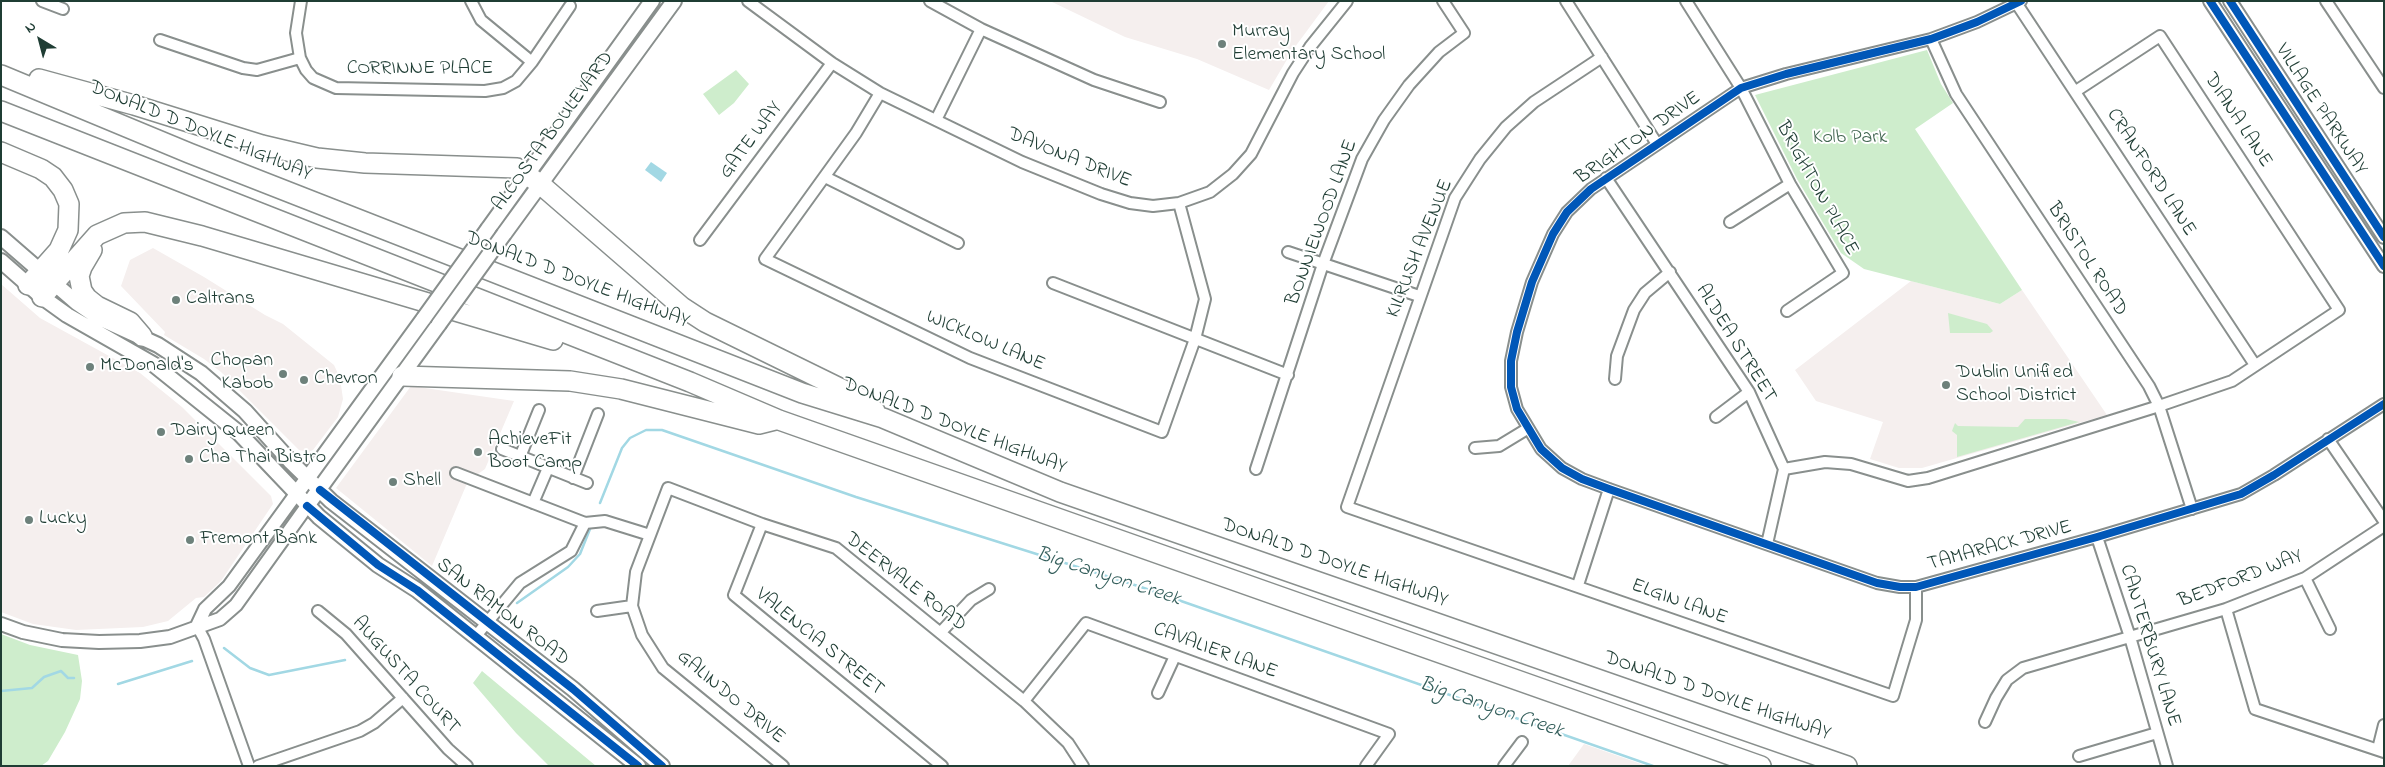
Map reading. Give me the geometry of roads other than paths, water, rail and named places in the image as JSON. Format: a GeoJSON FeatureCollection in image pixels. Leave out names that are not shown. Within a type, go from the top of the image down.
{"type":"FeatureCollection","features":[{"type":"Feature","properties":{"kind":"highway"},"geometry":{"type":"LineString","coordinates":[[6,77],[26,75],[77,91],[134,105],[262,145],[317,158],[365,163],[517,168],[534,179],[682,307],[705,322],[862,399],[883,418]]}},
{"type":"Feature","properties":{"kind":"highway","name":"DONALD D DOYLE HIGHWAY"},"geometry":{"type":"LineString","coordinates":[[6,77],[190,153],[802,393],[883,418],[1060,492],[1847,766]]}},
{"type":"Feature","properties":{"kind":"highway"},"geometry":{"type":"LineString","coordinates":[[1,110],[690,382],[779,420],[1760,766]]}},
{"type":"Feature","properties":{"kind":"highway"},"geometry":{"type":"LineString","coordinates":[[1,152],[41,169],[53,177],[63,190],[69,204],[70,220],[68,230],[41,285]]}},
{"type":"Feature","properties":{"kind":"highway"},"geometry":{"type":"LineString","coordinates":[[41,285],[105,230],[124,223],[145,222],[164,225],[464,312],[656,377],[690,382]]}},
{"type":"Feature","properties":{"kind":"highway"},"geometry":{"type":"LineString","coordinates":[[105,230],[82,267],[80,285],[87,298],[130,322],[142,336]]}},
{"type":"Feature","properties":{"kind":"highway"},"geometry":{"type":"LineString","coordinates":[[402,376],[570,381],[621,389],[759,424],[779,420]]}},
{"type":"Feature","properties":{"kind":"main road","name":"ALCOSTA BOULEVARD"},"geometry":{"type":"LineString","coordinates":[[307,506],[504,234],[534,179],[652,1]]}},
{"type":"Feature","properties":{"kind":"main road","name":"ALCOSTA BOULEVARD"},"geometry":{"type":"LineString","coordinates":[[296,494],[488,228],[534,179],[674,1]]}},
{"type":"Feature","properties":{"kind":"main road"},"geometry":{"type":"LineString","coordinates":[[1,237],[41,285],[92,331],[133,352],[146,351],[179,371],[193,368]]}},
{"type":"Feature","properties":{"kind":"main road"},"geometry":{"type":"LineString","coordinates":[[1,260],[41,285]]}},
{"type":"Feature","properties":{"kind":"main road","name":"SAN RAMON ROAD"},"geometry":{"type":"LineString","coordinates":[[41,285],[99,318],[142,336],[193,368],[245,411],[320,490],[573,690],[662,766]]}},
{"type":"Feature","properties":{"kind":"main road","name":"SAN RAMON ROAD"},"geometry":{"type":"LineString","coordinates":[[133,352],[153,364],[226,422],[307,506],[378,565],[417,590],[638,766]]}},
{"type":"Feature","properties":{"kind":"street"},"geometry":{"type":"LineString","coordinates":[[42,1],[62,9]]}},
{"type":"Feature","properties":{"kind":"street","name":"CORRINNE PLACE"},"geometry":{"type":"LineString","coordinates":[[301,1],[296,33],[300,58],[306,70],[313,78],[336,88],[475,90],[503,88],[516,81],[532,62],[570,6]]}},
{"type":"Feature","properties":{"kind":"street"},"geometry":{"type":"LineString","coordinates":[[472,1],[481,20],[532,62]]}},
{"type":"Feature","properties":{"kind":"street","name":"DAVONA DRIVE"},"geometry":{"type":"LineString","coordinates":[[748,1],[832,63],[880,92],[1022,162],[1101,194],[1130,203],[1153,206],[1179,203],[1210,192],[1233,174],[1251,154],[1310,47],[1347,1]]}},
{"type":"Feature","properties":{"kind":"street"},"geometry":{"type":"LineString","coordinates":[[930,1],[981,28],[1094,80],[1160,102]]}},
{"type":"Feature","properties":{"kind":"street","name":"BONNIEWOOD LANE"},"geometry":{"type":"LineString","coordinates":[[1256,469],[1323,264],[1362,159],[1384,120],[1409,85],[1439,52],[1464,33],[1443,1]]}},
{"type":"Feature","properties":{"kind":"street"},"geometry":{"type":"LineString","coordinates":[[1566,1],[1657,144]]}},
{"type":"Feature","properties":{"kind":"street","name":"BRIGHTON PLACE"},"geometry":{"type":"LineString","coordinates":[[1686,1],[1741,88],[1790,184],[1843,273],[1787,311]]}},
{"type":"Feature","properties":{"kind":"street","name":"VILLAGE PARKWAY"},"geometry":{"type":"LineString","coordinates":[[2210,1],[2384,266]]}},
{"type":"Feature","properties":{"kind":"street","name":"VILLAGE PARKWAY"},"geometry":{"type":"LineString","coordinates":[[2230,1],[2384,237]]}},
{"type":"Feature","properties":{"kind":"street"},"geometry":{"type":"LineString","coordinates":[[2326,1],[2384,88]]}},
{"type":"Feature","properties":{"kind":"street","name":"BRIGHTON DRIVE"},"geometry":{"type":"LineString","coordinates":[[1609,489],[1582,480],[1562,468],[1542,449],[1517,409],[1511,387],[1511,361],[1532,282],[1553,234],[1567,212],[1591,189],[1606,178],[1741,88],[1786,74],[1931,39],[2018,2]]}},
{"type":"Feature","properties":{"kind":"street","name":"CRANFORD LANE"},"geometry":{"type":"LineString","coordinates":[[2018,2],[2255,365]]}},
{"type":"Feature","properties":{"kind":"street"},"geometry":{"type":"LineString","coordinates":[[936,120],[981,28]]}},
{"type":"Feature","properties":{"kind":"street","name":"DIANA LANE"},"geometry":{"type":"LineString","coordinates":[[2076,91],[2160,36],[2340,310],[2255,365]]}},
{"type":"Feature","properties":{"kind":"street","name":"BRISTOL ROAD"},"geometry":{"type":"LineString","coordinates":[[1931,39],[1956,94],[2149,386],[2159,406],[2192,509]]}},
{"type":"Feature","properties":{"kind":"street"},"geometry":{"type":"LineString","coordinates":[[160,40],[243,68],[257,70],[300,58]]}},
{"type":"Feature","properties":{"kind":"street","name":"KILRUSH AVENUE"},"geometry":{"type":"LineString","coordinates":[[1347,507],[1419,296],[1456,198],[1480,159],[1506,127],[1534,102],[1602,57]]}},
{"type":"Feature","properties":{"kind":"street","name":"GATE WAY"},"geometry":{"type":"LineString","coordinates":[[700,240],[832,63]]}},
{"type":"Feature","properties":{"kind":"street","name":"WICKLOW LANE"},"geometry":{"type":"LineString","coordinates":[[880,92],[856,133],[764,259],[970,358],[1162,432],[1195,339],[1205,299],[1179,203]]}},
{"type":"Feature","properties":{"kind":"street"},"geometry":{"type":"LineString","coordinates":[[825,177],[958,242]]}},
{"type":"Feature","properties":{"kind":"street","name":"ALDEA STREET"},"geometry":{"type":"LineString","coordinates":[[1606,178],[1749,392],[1784,469]]}},
{"type":"Feature","properties":{"kind":"street"},"geometry":{"type":"LineString","coordinates":[[1730,222],[1790,184]]}},
{"type":"Feature","properties":{"kind":"street"},"geometry":{"type":"LineString","coordinates":[[1288,252],[1419,296]]}},
{"type":"Feature","properties":{"kind":"street"},"geometry":{"type":"LineString","coordinates":[[1615,379],[1617,356],[1634,310],[1645,293],[1670,272]]}},
{"type":"Feature","properties":{"kind":"street"},"geometry":{"type":"LineString","coordinates":[[1053,283],[1288,375]]}},
{"type":"Feature","properties":{"kind":"street"},"geometry":{"type":"LineString","coordinates":[[1767,544],[1784,469],[1825,462],[1851,464],[1908,481],[1928,478],[2159,406],[2232,381],[2255,365]]}},
{"type":"Feature","properties":{"kind":"street"},"geometry":{"type":"LineString","coordinates":[[1716,416],[1749,392]]}},
{"type":"Feature","properties":{"kind":"street","name":"TAMARACK DRIVE"},"geometry":{"type":"LineString","coordinates":[[1609,489],[1877,583],[1900,587],[1916,587],[2097,537],[2241,494],[2274,476],[2384,404]]}},
{"type":"Feature","properties":{"kind":"street"},"geometry":{"type":"LineString","coordinates":[[520,457],[539,410]]}},
{"type":"Feature","properties":{"kind":"street"},"geometry":{"type":"LineString","coordinates":[[574,478],[598,414]]}},
{"type":"Feature","properties":{"kind":"street"},"geometry":{"type":"LineString","coordinates":[[1475,448],[1499,446],[1528,429]]}},
{"type":"Feature","properties":{"kind":"street"},"geometry":{"type":"LineString","coordinates":[[2328,439],[2384,522]]}},
{"type":"Feature","properties":{"kind":"street"},"geometry":{"type":"LineString","coordinates":[[502,450],[587,483]]}},
{"type":"Feature","properties":{"kind":"street"},"geometry":{"type":"LineString","coordinates":[[533,503],[548,468]]}},
{"type":"Feature","properties":{"kind":"street"},"geometry":{"type":"LineString","coordinates":[[456,473],[585,523],[605,520],[650,535]]}},
{"type":"Feature","properties":{"kind":"street","name":"DEERVALE ROAD"},"geometry":{"type":"LineString","coordinates":[[668,488],[762,524],[836,548],[1024,701],[1068,743],[1083,766]]}},
{"type":"Feature","properties":{"kind":"street","name":"GALINDO DRIVE"},"geometry":{"type":"LineString","coordinates":[[668,488],[636,572],[632,606],[642,634],[663,668],[783,766]]}},
{"type":"Feature","properties":{"kind":"street"},"geometry":{"type":"LineString","coordinates":[[1578,585],[1609,489]]}},
{"type":"Feature","properties":{"kind":"street"},"geometry":{"type":"LineString","coordinates":[[197,626],[205,609],[229,586],[296,494]]}},
{"type":"Feature","properties":{"kind":"street"},"geometry":{"type":"LineString","coordinates":[[1,624],[24,632],[62,640],[140,642],[170,637],[220,619],[236,605],[307,506]]}},
{"type":"Feature","properties":{"kind":"street","name":"ELGIN LANE"},"geometry":{"type":"LineString","coordinates":[[1347,507],[1578,585],[1747,647],[1893,696],[1916,620],[1916,587]]}},
{"type":"Feature","properties":{"kind":"street"},"geometry":{"type":"LineString","coordinates":[[475,637],[520,583],[571,551],[585,523]]}},
{"type":"Feature","properties":{"kind":"street","name":"VALENCIA STREET"},"geometry":{"type":"LineString","coordinates":[[762,524],[734,595],[942,766]]}},
{"type":"Feature","properties":{"kind":"street","name":"BEDFORD WAY"},"geometry":{"type":"LineString","coordinates":[[1985,722],[1996,698],[2008,680],[2024,668],[2226,609],[2305,578],[2384,526]]}},
{"type":"Feature","properties":{"kind":"street","name":"CANTERBURY LANE"},"geometry":{"type":"LineString","coordinates":[[2097,537],[2130,637],[2167,766]]}},
{"type":"Feature","properties":{"kind":"street"},"geometry":{"type":"LineString","coordinates":[[2305,578],[2330,629]]}},
{"type":"Feature","properties":{"kind":"street"},"geometry":{"type":"LineString","coordinates":[[941,632],[971,600],[989,588]]}},
{"type":"Feature","properties":{"kind":"street"},"geometry":{"type":"LineString","coordinates":[[597,610],[632,606]]}},
{"type":"Feature","properties":{"kind":"street"},"geometry":{"type":"LineString","coordinates":[[2226,609],[2255,709],[2381,750],[2384,725]]}},
{"type":"Feature","properties":{"kind":"street","name":"AUGUSTA COURT"},"geometry":{"type":"LineString","coordinates":[[318,611],[346,634],[448,749],[467,766]]}},
{"type":"Feature","properties":{"kind":"street","name":"CAVALIER LANE"},"geometry":{"type":"LineString","coordinates":[[1024,701],[1086,623],[1390,734],[1366,766]]}},
{"type":"Feature","properties":{"kind":"street"},"geometry":{"type":"LineString","coordinates":[[197,626],[204,639],[249,766]]}},
{"type":"Feature","properties":{"kind":"street"},"geometry":{"type":"LineString","coordinates":[[1158,693],[1175,656]]}},
{"type":"Feature","properties":{"kind":"street"},"geometry":{"type":"LineString","coordinates":[[258,766],[360,731],[374,723],[403,698]]}},
{"type":"Feature","properties":{"kind":"street"},"geometry":{"type":"LineString","coordinates":[[2079,756],[2157,733]]}},
{"type":"Feature","properties":{"kind":"street"},"geometry":{"type":"LineString","coordinates":[[1504,766],[1522,742]]}},
{"type":"Feature","properties":{"kind":"water"},"geometry":{"type":"Polygon","coordinates":[[[651,162],[667,173],[661,182],[645,170],[651,162]]]}},
{"type":"Feature","properties":{"kind":"waterway","name":"Big Canyon Creek"},"geometry":{"type":"LineString","coordinates":[[600,503],[622,448],[630,438],[646,430],[662,430],[856,497],[1141,587],[1653,766]]}},
{"type":"Feature","properties":{"kind":"waterway","name":"Big Canyon Creek"},"geometry":{"type":"LineString","coordinates":[[517,603],[568,567],[580,554],[590,529]]}},
{"type":"Feature","properties":{"kind":"waterway","name":"Big Canyon Creek"},"geometry":{"type":"LineString","coordinates":[[224,648],[250,668],[269,675],[345,660]]}},
{"type":"Feature","properties":{"kind":"waterway","name":"Big Canyon Creek"},"geometry":{"type":"LineString","coordinates":[[118,684],[192,661]]}},
{"type":"Feature","properties":{"kind":"waterway","name":"Big Canyon Creek"},"geometry":{"type":"LineString","coordinates":[[1,691],[32,688],[44,677],[61,671],[68,678],[74,678]]}},
{"type":"Feature","properties":{"kind":"place","name":"Murray Elementary School"},"geometry":{"type":"Point","coordinates":[1222,44]}},
{"type":"Feature","properties":{"kind":"place","name":"Caltrans"},"geometry":{"type":"Point","coordinates":[176,300]}},
{"type":"Feature","properties":{"kind":"place","name":"McDonald's"},"geometry":{"type":"Point","coordinates":[90,367]}},
{"type":"Feature","properties":{"kind":"place","name":"Chopan Kabob"},"geometry":{"type":"Point","coordinates":[283,374]}},
{"type":"Feature","properties":{"kind":"place","name":"Chevron"},"geometry":{"type":"Point","coordinates":[304,380]}},
{"type":"Feature","properties":{"kind":"place","name":"Dublin Unified School District"},"geometry":{"type":"Point","coordinates":[1946,385]}},
{"type":"Feature","properties":{"kind":"place","name":"Dairy Queen"},"geometry":{"type":"Point","coordinates":[161,432]}},
{"type":"Feature","properties":{"kind":"place","name":"AchieveFit Boot Camp"},"geometry":{"type":"Point","coordinates":[478,452]}},
{"type":"Feature","properties":{"kind":"place","name":"Cha Thai Bistro"},"geometry":{"type":"Point","coordinates":[189,459]}},
{"type":"Feature","properties":{"kind":"place","name":"Shell"},"geometry":{"type":"Point","coordinates":[393,482]}},
{"type":"Feature","properties":{"kind":"place","name":"Lucky"},"geometry":{"type":"Point","coordinates":[29,520]}},
{"type":"Feature","properties":{"kind":"place","name":"Fremont Bank"},"geometry":{"type":"Point","coordinates":[190,540]}},
{"type":"Feature","properties":{"kind":"park label","name":"Kolb Park"},"geometry":{"type":"Point","coordinates":[1850,139]}}]}
